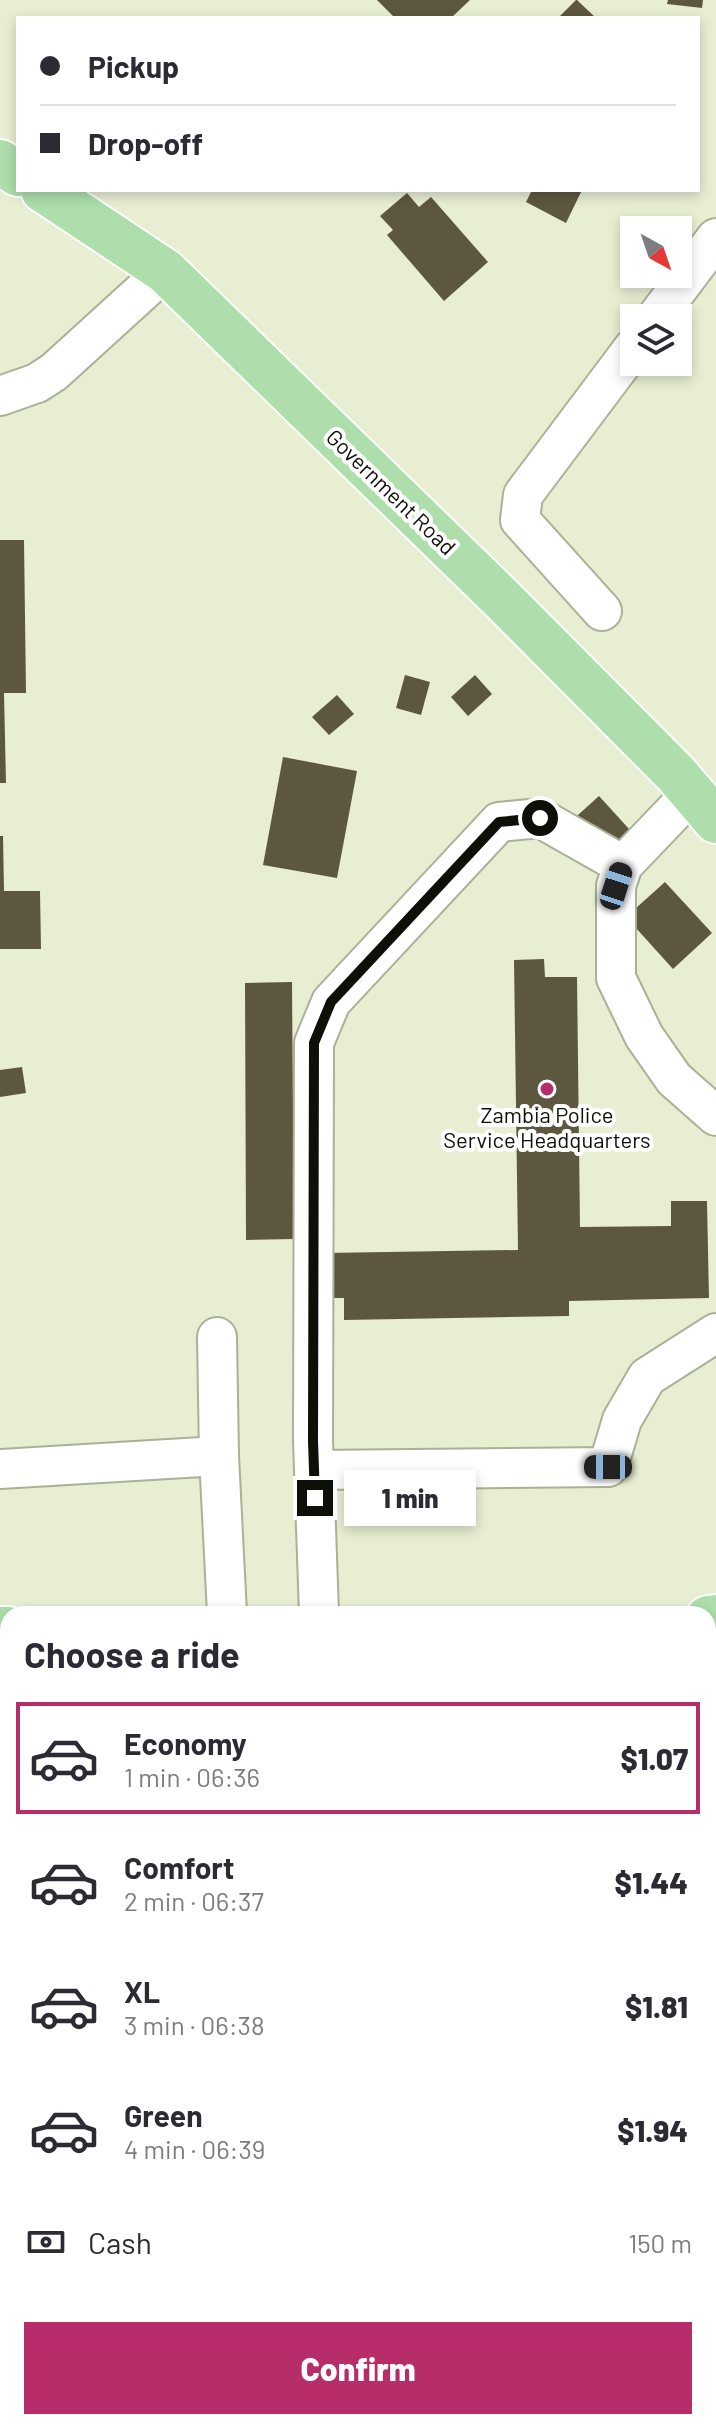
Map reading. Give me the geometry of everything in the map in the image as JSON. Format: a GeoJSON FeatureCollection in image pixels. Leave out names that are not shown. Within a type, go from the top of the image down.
{"type":"FeatureCollection","features":[{"type":"Feature","properties":{"kind":"main road","name":"Government Road"},"geometry":{"type":"LineString","coordinates":[[46,192],[165,271],[502,599],[676,774],[704,808]]}},
{"type":"Feature","properties":{"kind":"street"},"geometry":{"type":"LineString","coordinates":[[666,304],[716,238]]}},
{"type":"Feature","properties":{"kind":"street"},"geometry":{"type":"LineString","coordinates":[[0,396],[37,383],[54,372],[165,271]]}},
{"type":"Feature","properties":{"kind":"street"},"geometry":{"type":"LineString","coordinates":[[602,611],[520,520],[523,495],[620,366]]}},
{"type":"Feature","properties":{"kind":"street"},"geometry":{"type":"LineString","coordinates":[[704,808],[623,865],[616,886],[616,978],[644,1036],[674,1079],[716,1116]]}},
{"type":"Feature","properties":{"kind":"street"},"geometry":{"type":"LineString","coordinates":[[319,1606],[314,1470],[314,1043],[331,1002],[499,822],[540,818],[623,865]]}},
{"type":"Feature","properties":{"kind":"street"},"geometry":{"type":"LineString","coordinates":[[314,1470],[608,1467],[622,1420],[647,1377],[716,1333]]}},
{"type":"Feature","properties":{"kind":"street"},"geometry":{"type":"LineString","coordinates":[[217,1337],[227,1606]]}},
{"type":"Feature","properties":{"kind":"street"},"geometry":{"type":"LineString","coordinates":[[0,1469],[219,1456]]}},
{"type":"Feature","properties":{"kind":"building"},"geometry":{"type":"Polygon","coordinates":[[[377,0],[470,0],[453,16],[393,16],[377,0]]]}},
{"type":"Feature","properties":{"kind":"building"},"geometry":{"type":"Polygon","coordinates":[[[577,0],[594,16],[560,16],[577,0]]]}},
{"type":"Feature","properties":{"kind":"building"},"geometry":{"type":"Polygon","coordinates":[[[668,0],[703,0],[702,8],[667,4],[668,0]]]}},
{"type":"Feature","properties":{"kind":"building"},"geometry":{"type":"Polygon","coordinates":[[[531,192],[581,192],[566,223],[526,202],[531,192]]]}},
{"type":"Feature","properties":{"kind":"building"},"geometry":{"type":"Polygon","coordinates":[[[407,193],[419,207],[431,197],[488,262],[444,301],[387,235],[393,230],[380,216],[407,193]]]}},
{"type":"Feature","properties":{"kind":"building"},"geometry":{"type":"Polygon","coordinates":[[[0,540],[24,540],[26,693],[4,693],[6,783],[0,783],[0,540]]]}},
{"type":"Feature","properties":{"kind":"building"},"geometry":{"type":"Polygon","coordinates":[[[405,675],[430,682],[421,715],[396,708],[405,675]]]}},
{"type":"Feature","properties":{"kind":"building"},"geometry":{"type":"Polygon","coordinates":[[[475,675],[492,694],[468,716],[451,697],[475,675]]]}},
{"type":"Feature","properties":{"kind":"building"},"geometry":{"type":"Polygon","coordinates":[[[337,695],[354,714],[329,735],[312,717],[337,695]]]}},
{"type":"Feature","properties":{"kind":"building"},"geometry":{"type":"Polygon","coordinates":[[[283,757],[357,771],[337,878],[263,865],[283,757]]]}},
{"type":"Feature","properties":{"kind":"building"},"geometry":{"type":"Polygon","coordinates":[[[599,796],[630,830],[607,851],[568,824],[599,796]]]}},
{"type":"Feature","properties":{"kind":"building"},"geometry":{"type":"Polygon","coordinates":[[[0,836],[3,836],[4,891],[40,891],[41,949],[0,949],[0,836]]]}},
{"type":"Feature","properties":{"kind":"building"},"geometry":{"type":"Polygon","coordinates":[[[665,882],[712,933],[673,969],[626,917],[665,882]]]}},
{"type":"Feature","properties":{"kind":"building","name":"Zambia Police Service Headquarters"},"geometry":{"type":"Polygon","coordinates":[[[544,959],[545,977],[577,977],[580,1227],[671,1226],[671,1201],[707,1201],[709,1298],[569,1301],[569,1316],[344,1320],[344,1298],[325,1298],[325,1253],[518,1250],[514,960],[544,959]]]}},
{"type":"Feature","properties":{"kind":"building"},"geometry":{"type":"Polygon","coordinates":[[[292,982],[294,1239],[246,1240],[245,983],[292,982]]]}},
{"type":"Feature","properties":{"kind":"building"},"geometry":{"type":"Polygon","coordinates":[[[22,1067],[26,1093],[0,1097],[0,1070],[22,1067]]]}},
{"type":"Feature","properties":{"kind":"place","name":"Zambia Police Service Headquarters"},"geometry":{"type":"Point","coordinates":[547,1089]}},
{"type":"Feature","properties":{"kind":"route"},"geometry":{"type":"LineString","coordinates":[[315,1498],[314,1043],[331,1002],[499,822],[540,818]]}}]}
